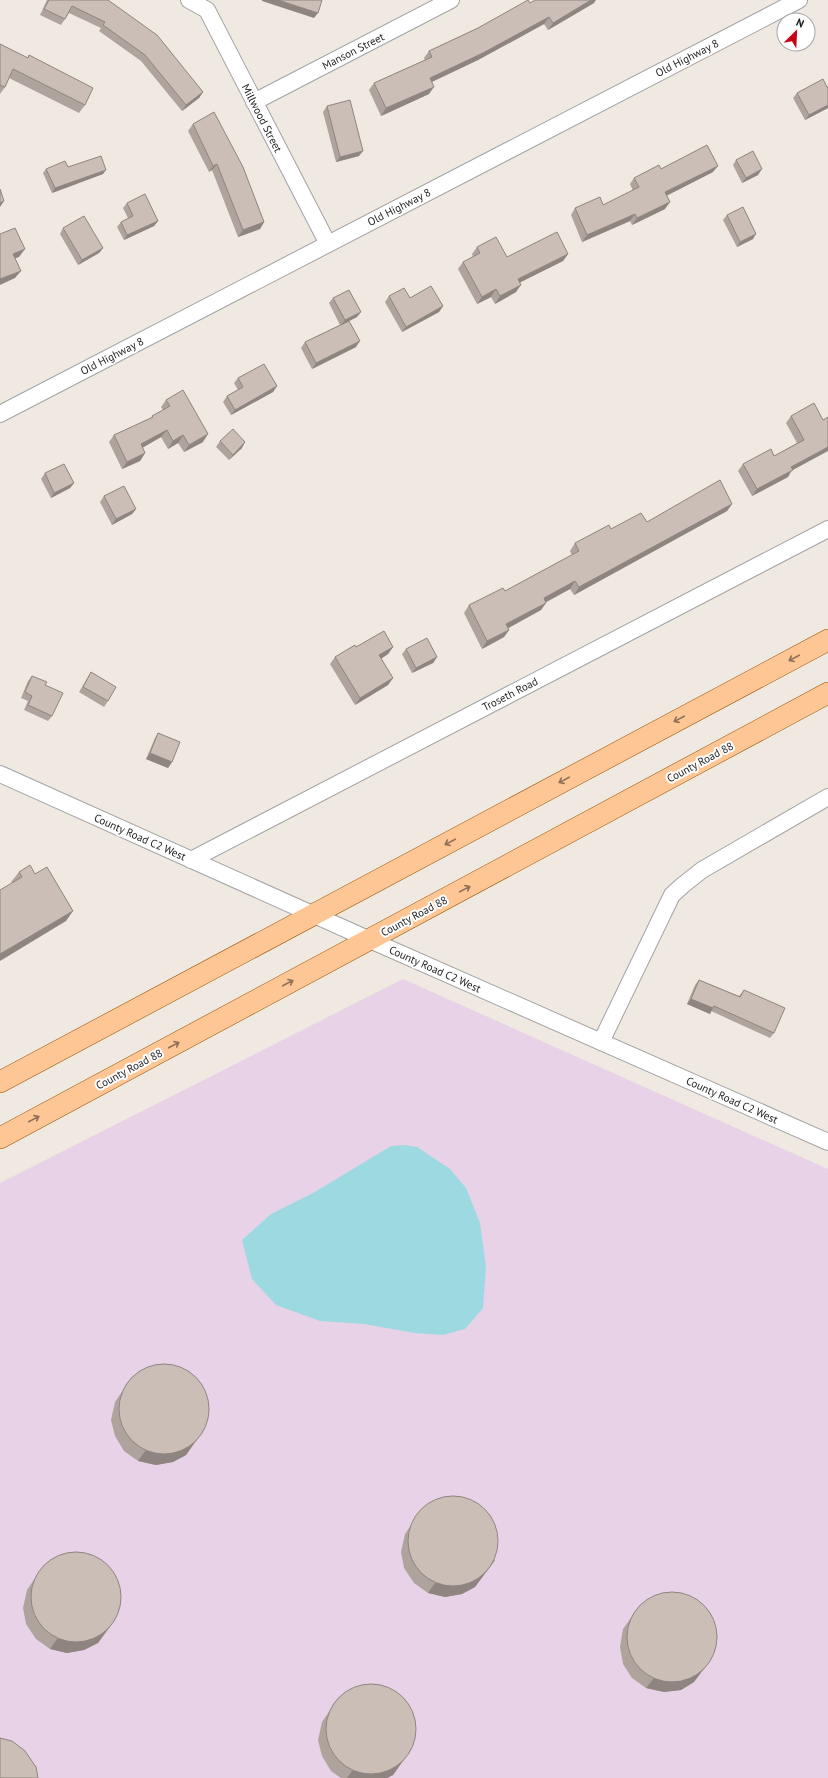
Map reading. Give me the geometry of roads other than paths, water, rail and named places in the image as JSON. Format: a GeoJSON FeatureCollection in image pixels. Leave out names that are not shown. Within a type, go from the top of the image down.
{"type":"FeatureCollection","features":[{"type":"Feature","properties":{"kind":"main road"},"geometry":{"type":"LineString","coordinates":[[0,1082],[828,640]]}},
{"type":"Feature","properties":{"kind":"main road","name":"County Road 88"},"geometry":{"type":"LineString","coordinates":[[0,1138],[828,693]]}},
{"type":"Feature","properties":{"kind":"street","name":"Millwood Street"},"geometry":{"type":"LineString","coordinates":[[189,0],[209,5],[254,102],[328,244]]}},
{"type":"Feature","properties":{"kind":"street","name":"Manson Street"},"geometry":{"type":"LineString","coordinates":[[254,102],[452,0]]}},
{"type":"Feature","properties":{"kind":"street","name":"Old Highway 8"},"geometry":{"type":"LineString","coordinates":[[0,414],[799,0]]}},
{"type":"Feature","properties":{"kind":"street","name":"Troseth Road"},"geometry":{"type":"LineString","coordinates":[[191,860],[828,529]]}},
{"type":"Feature","properties":{"kind":"street","name":"County Road C2 West"},"geometry":{"type":"LineString","coordinates":[[0,774],[370,940],[828,1142]]}},
{"type":"Feature","properties":{"kind":"street"},"geometry":{"type":"LineString","coordinates":[[601,1042],[672,895],[702,870],[828,797]]}},
{"type":"Feature","properties":{"kind":"water"},"geometry":{"type":"Polygon","coordinates":[[[405,1145],[417,1147],[450,1169],[466,1188],[480,1223],[486,1267],[483,1308],[465,1329],[443,1335],[415,1333],[364,1324],[320,1321],[276,1305],[252,1279],[242,1240],[271,1214],[313,1193],[391,1146],[405,1145]]]}}]}
